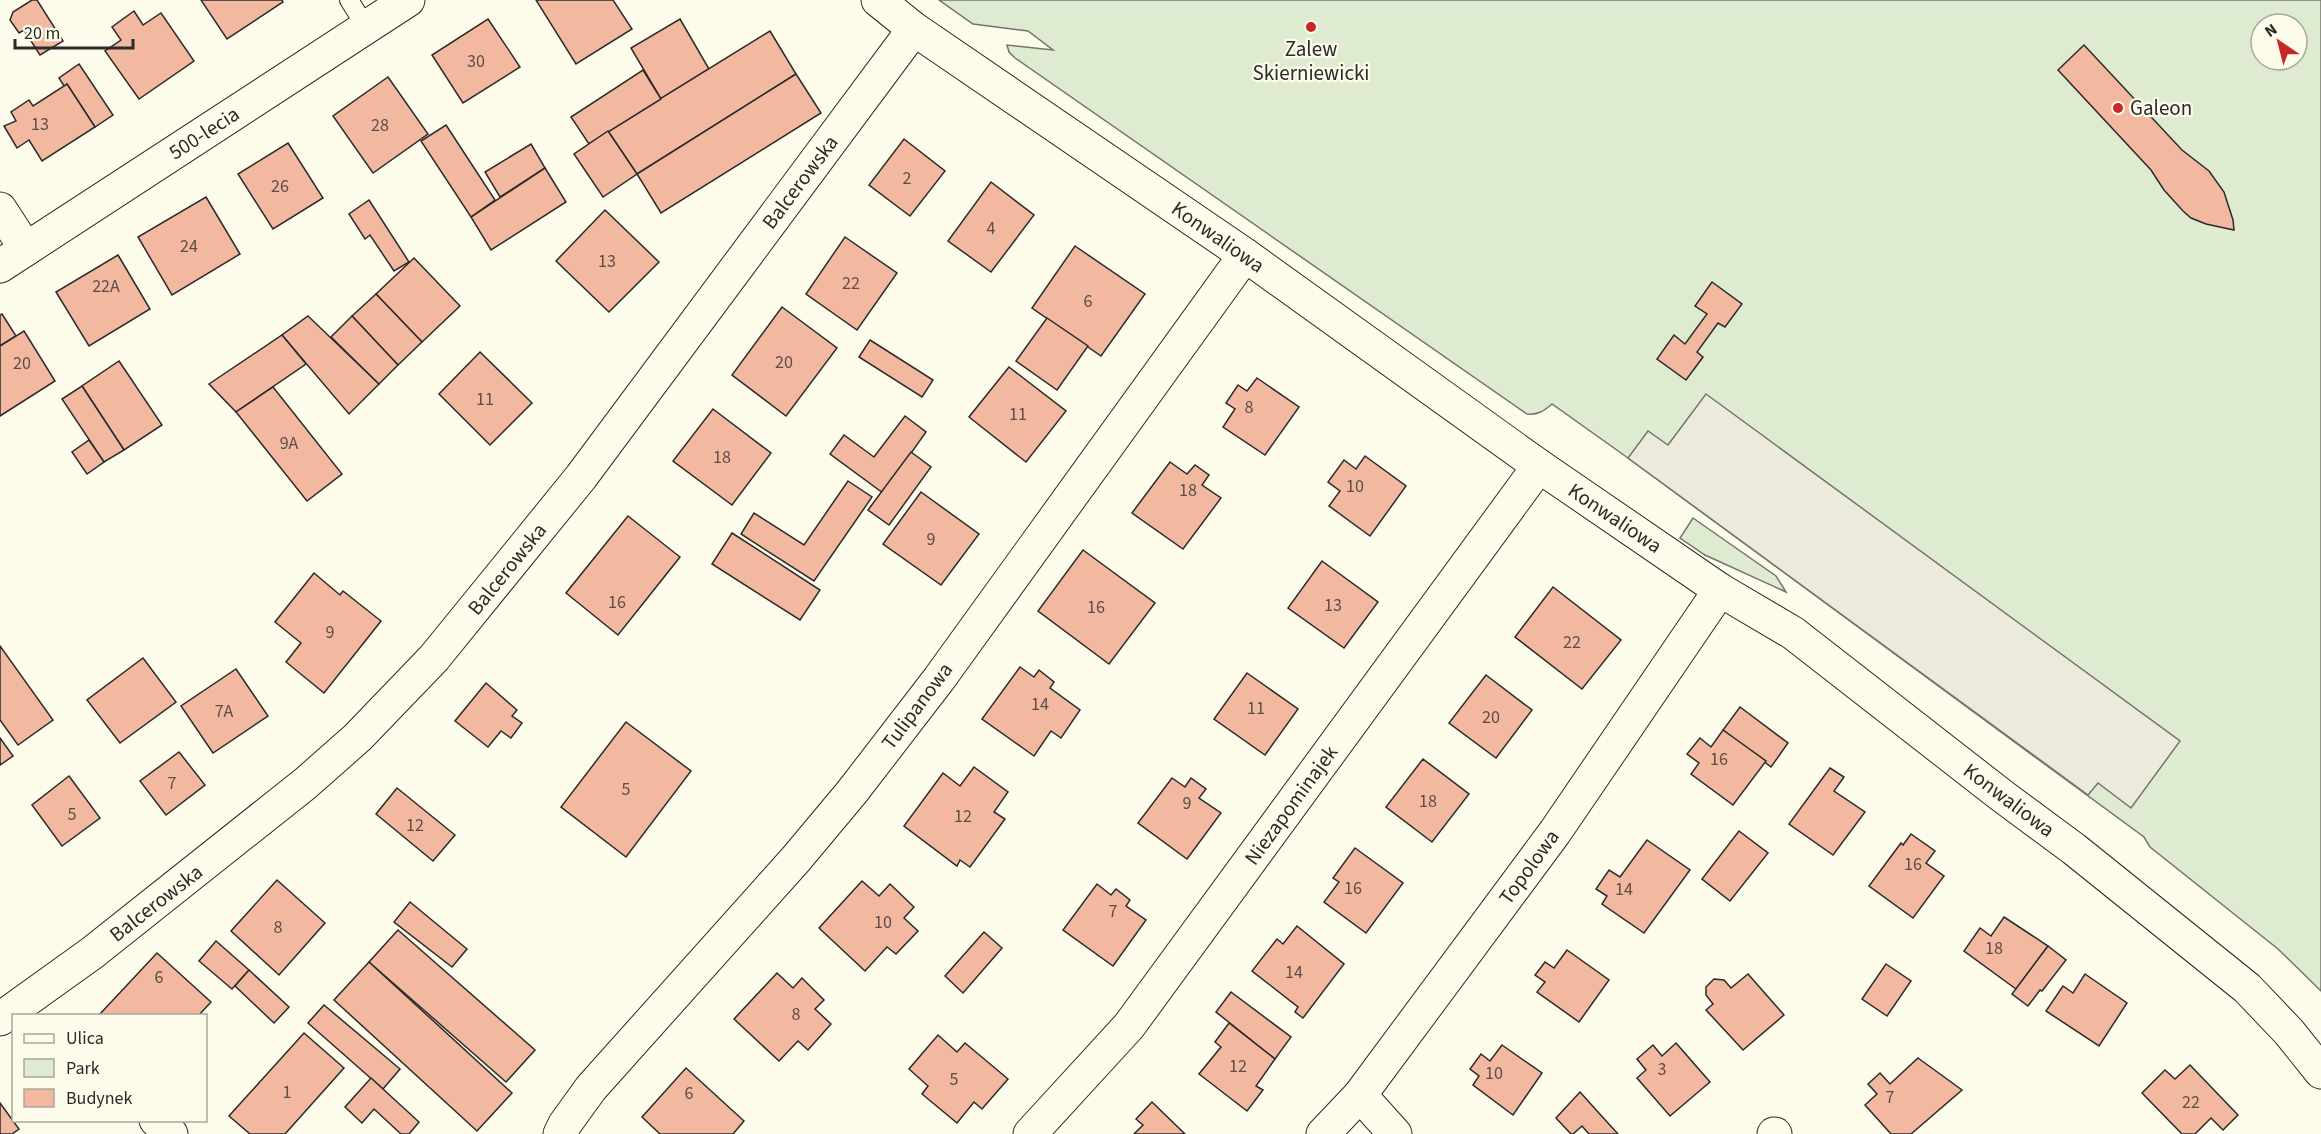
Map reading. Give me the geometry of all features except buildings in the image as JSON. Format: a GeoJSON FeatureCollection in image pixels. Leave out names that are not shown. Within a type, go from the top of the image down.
{"type":"FeatureCollection","features":[{"type":"Feature","properties":{"kind":"street","name":"500-lecia"},"geometry":{"type":"LineString","coordinates":[[13,258],[408,0]]}},
{"type":"Feature","properties":{"kind":"street","name":"Konwaliowa"},"geometry":{"type":"LineString","coordinates":[[878,0],[914,29],[1245,255],[1539,466],[1720,590],[1808,644],[2168,923],[2247,988],[2289,1032],[2321,1072]]}},
{"type":"Feature","properties":{"kind":"street","name":"Balcerowska"},"geometry":{"type":"LineString","coordinates":[[0,1019],[92,953],[306,783],[358,737],[434,658],[580,477],[914,29]]}},
{"type":"Feature","properties":{"kind":"street"},"geometry":{"type":"LineString","coordinates":[[0,209],[13,258]]}},
{"type":"Feature","properties":{"kind":"street","name":"Tulipanowa"},"geometry":{"type":"LineString","coordinates":[[560,1134],[591,1088],[796,859],[852,792],[939,679],[1245,255]]}},
{"type":"Feature","properties":{"kind":"street","name":"Niezapominajek"},"geometry":{"type":"LineString","coordinates":[[1030,1134],[1129,1026],[1539,466]]}},
{"type":"Feature","properties":{"kind":"street","name":"Topolowa"},"geometry":{"type":"LineString","coordinates":[[1323,1134],[1360,1095],[1555,832],[1720,590]]}},
{"type":"Feature","properties":{"kind":"street"},"geometry":{"type":"LineString","coordinates":[[1360,1095],[1395,1134]]}},
{"type":"Feature","properties":{"kind":"street"},"geometry":{"type":"LineString","coordinates":[[158,1122],[171,1134]]}},
{"type":"Feature","properties":{"kind":"lane"},"geometry":{"type":"LineString","coordinates":[[349,0],[366,27]]}},
{"type":"Feature","properties":{"kind":"green space"},"geometry":{"type":"Polygon","coordinates":[[[939,0],[2321,0],[2321,991],[2278,949],[2150,847],[2144,837],[1628,458],[1552,404],[1541,412],[1527,414],[1015,58],[1009,52],[1007,45],[1053,50],[1028,31],[973,24],[939,0]]]}},
{"type":"Feature","properties":{"kind":"green space"},"geometry":{"type":"Polygon","coordinates":[[[1693,518],[1776,576],[1786,592],[1705,555],[1680,538],[1693,518]]]}},
{"type":"Feature","properties":{"kind":"shaded area"},"geometry":{"type":"Polygon","coordinates":[[[1706,394],[2180,741],[2131,808],[2098,783],[2088,795],[1628,458],[1648,431],[1668,445],[1706,394]]]}},
{"type":"Feature","properties":{"kind":"place","name":"Zalew Skierniewicki"},"geometry":{"type":"Point","coordinates":[1311,27]}},
{"type":"Feature","properties":{"kind":"place","name":"Galeon"},"geometry":{"type":"Point","coordinates":[2118,108]}}]}
